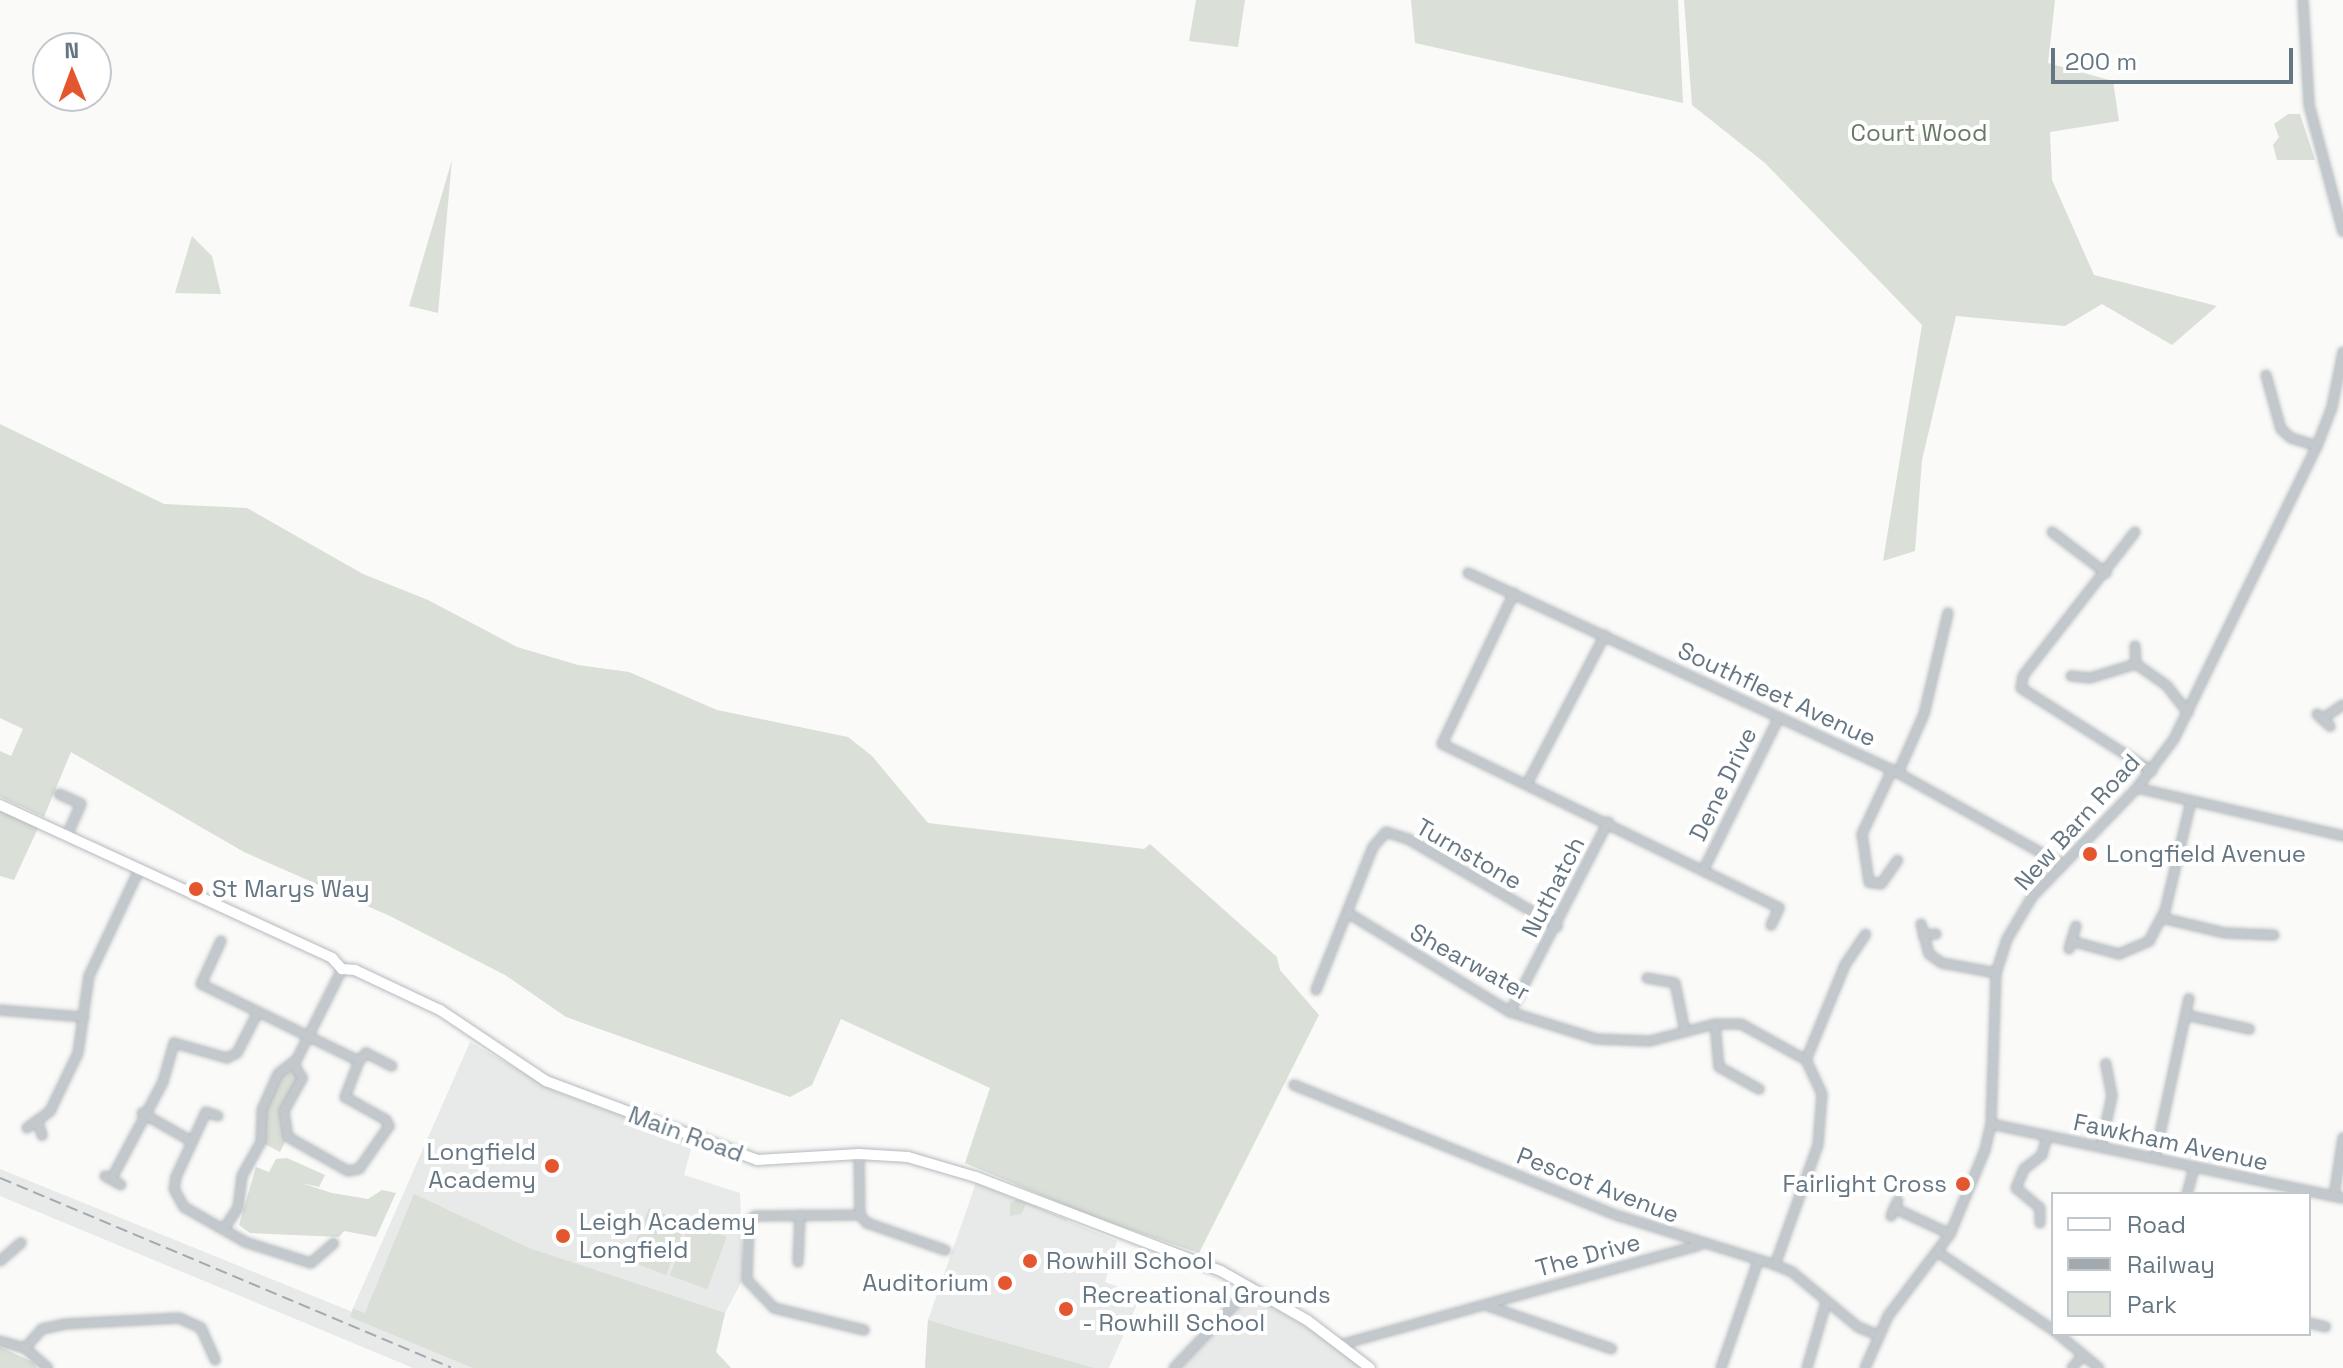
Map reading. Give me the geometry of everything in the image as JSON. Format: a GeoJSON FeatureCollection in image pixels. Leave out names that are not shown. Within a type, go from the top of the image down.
{"type":"FeatureCollection","features":[{"type":"Feature","properties":{"kind":"main road","name":"Main Road"},"geometry":{"type":"LineString","coordinates":[[0,805],[332,958],[342,969],[355,970],[440,1010],[546,1081],[736,1154],[780,1162],[859,1154],[908,1157],[976,1177],[1189,1258],[1251,1287],[1343,1344],[1370,1368]]}},
{"type":"Feature","properties":{"kind":"street"},"geometry":{"type":"LineString","coordinates":[[2303,0],[2309,105],[2343,232]]}},
{"type":"Feature","properties":{"kind":"street","name":"New Barn Road"},"geometry":{"type":"LineString","coordinates":[[1865,1368],[1878,1335],[1939,1253],[1965,1207],[1991,1124],[1996,973],[2007,939],[2032,897],[2152,771],[2188,713],[2317,446],[2332,407],[2343,352]]}},
{"type":"Feature","properties":{"kind":"street"},"geometry":{"type":"LineString","coordinates":[[2266,375],[2281,429],[2291,438],[2317,446]]}},
{"type":"Feature","properties":{"kind":"street"},"geometry":{"type":"LineString","coordinates":[[2052,532],[2106,573]]}},
{"type":"Feature","properties":{"kind":"street"},"geometry":{"type":"LineString","coordinates":[[2135,532],[2023,676],[2021,688],[2152,771]]}},
{"type":"Feature","properties":{"kind":"street","name":"Southfleet Avenue"},"geometry":{"type":"LineString","coordinates":[[1468,573],[1895,771],[2063,865]]}},
{"type":"Feature","properties":{"kind":"street","name":"Dene Drive"},"geometry":{"type":"LineString","coordinates":[[1514,593],[1442,744],[1608,822],[1779,908],[1771,925]]}},
{"type":"Feature","properties":{"kind":"street"},"geometry":{"type":"LineString","coordinates":[[1898,860],[1881,884],[1869,882],[1862,834],[1924,714],[1948,613]]}},
{"type":"Feature","properties":{"kind":"street"},"geometry":{"type":"LineString","coordinates":[[1527,784],[1605,635]]}},
{"type":"Feature","properties":{"kind":"street"},"geometry":{"type":"LineString","coordinates":[[2135,646],[2136,664]]}},
{"type":"Feature","properties":{"kind":"street"},"geometry":{"type":"LineString","coordinates":[[2136,664],[2167,686],[2188,713]]}},
{"type":"Feature","properties":{"kind":"street"},"geometry":{"type":"LineString","coordinates":[[2071,676],[2090,678],[2136,664]]}},
{"type":"Feature","properties":{"kind":"street"},"geometry":{"type":"LineString","coordinates":[[2330,726],[2320,716],[2343,705]]}},
{"type":"Feature","properties":{"kind":"street","name":"Dene Drive"},"geometry":{"type":"LineString","coordinates":[[1704,869],[1779,717]]}},
{"type":"Feature","properties":{"kind":"street"},"geometry":{"type":"LineString","coordinates":[[2137,788],[2343,836]]}},
{"type":"Feature","properties":{"kind":"street"},"geometry":{"type":"LineString","coordinates":[[59,794],[81,804],[67,836]]}},
{"type":"Feature","properties":{"kind":"street"},"geometry":{"type":"LineString","coordinates":[[2076,926],[2070,945],[2129,952],[2146,944],[2162,918],[2191,801]]}},
{"type":"Feature","properties":{"kind":"street","name":"Nuthatch"},"geometry":{"type":"LineString","coordinates":[[1510,1012],[1608,822]]}},
{"type":"Feature","properties":{"kind":"street","name":"Turnstone"},"geometry":{"type":"LineString","coordinates":[[1316,990],[1373,847],[1386,832],[1408,839],[1557,926]]}},
{"type":"Feature","properties":{"kind":"street"},"geometry":{"type":"LineString","coordinates":[[27,1128],[50,1111],[78,1053],[90,974],[139,870]]}},
{"type":"Feature","properties":{"kind":"street","name":"Shearwater"},"geometry":{"type":"LineString","coordinates":[[1348,913],[1510,1012],[1596,1039],[1650,1041],[1715,1024],[1741,1024],[1806,1060]]}},
{"type":"Feature","properties":{"kind":"street"},"geometry":{"type":"LineString","coordinates":[[2162,918],[2225,933],[2274,935]]}},
{"type":"Feature","properties":{"kind":"street"},"geometry":{"type":"LineString","coordinates":[[1921,924],[1929,954],[1942,963],[1996,973]]}},
{"type":"Feature","properties":{"kind":"street"},"geometry":{"type":"LineString","coordinates":[[1775,1265],[1818,1145],[1822,1094],[1806,1060],[1845,965],[1866,934]]}},
{"type":"Feature","properties":{"kind":"street"},"geometry":{"type":"LineString","coordinates":[[1923,935],[1936,934]]}},
{"type":"Feature","properties":{"kind":"street"},"geometry":{"type":"LineString","coordinates":[[221,941],[201,984],[257,1014],[359,1061]]}},
{"type":"Feature","properties":{"kind":"street"},"geometry":{"type":"LineString","coordinates":[[225,1227],[238,1208],[242,1176],[261,1142],[262,1110],[279,1071],[294,1064],[342,969]]}},
{"type":"Feature","properties":{"kind":"street"},"geometry":{"type":"LineString","coordinates":[[1647,978],[1675,983],[1685,1031]]}},
{"type":"Feature","properties":{"kind":"street"},"geometry":{"type":"LineString","coordinates":[[2155,1157],[2189,999]]}},
{"type":"Feature","properties":{"kind":"street"},"geometry":{"type":"LineString","coordinates":[[0,1010],[84,1017]]}},
{"type":"Feature","properties":{"kind":"street"},"geometry":{"type":"LineString","coordinates":[[121,1185],[109,1176],[142,1113],[163,1082],[174,1043],[227,1058],[237,1053],[257,1014]]}},
{"type":"Feature","properties":{"kind":"street"},"geometry":{"type":"LineString","coordinates":[[2186,1015],[2249,1029]]}},
{"type":"Feature","properties":{"kind":"street"},"geometry":{"type":"LineString","coordinates":[[1715,1024],[1719,1067],[1759,1089]]}},
{"type":"Feature","properties":{"kind":"street"},"geometry":{"type":"LineString","coordinates":[[294,1064],[302,1079],[286,1106],[285,1130],[297,1146],[348,1171],[359,1169],[389,1126],[386,1120],[345,1097],[359,1061],[366,1053],[392,1066]]}},
{"type":"Feature","properties":{"kind":"street"},"geometry":{"type":"LineString","coordinates":[[2101,1146],[2112,1096],[2106,1064]]}},
{"type":"Feature","properties":{"kind":"street","name":"Pescot Avenue"},"geometry":{"type":"LineString","coordinates":[[1294,1085],[1701,1245],[1792,1272],[1858,1327],[1878,1335]]}},
{"type":"Feature","properties":{"kind":"street"},"geometry":{"type":"LineString","coordinates":[[218,1116],[206,1112],[191,1141],[176,1177],[178,1199],[245,1242],[311,1263],[334,1243]]}},
{"type":"Feature","properties":{"kind":"street"},"geometry":{"type":"LineString","coordinates":[[142,1113],[191,1141]]}},
{"type":"Feature","properties":{"kind":"street"},"geometry":{"type":"LineString","coordinates":[[38,1122],[42,1135]]}},
{"type":"Feature","properties":{"kind":"street","name":"Fawkham Avenue"},"geometry":{"type":"LineString","coordinates":[[1991,1124],[2155,1157],[2279,1190]]}},
{"type":"Feature","properties":{"kind":"street"},"geometry":{"type":"LineString","coordinates":[[2040,1223],[2040,1208],[2016,1188],[2024,1169],[2042,1155],[2047,1136]]}},
{"type":"Feature","properties":{"kind":"street"},"geometry":{"type":"LineString","coordinates":[[2339,1197],[2343,1138]]}},
{"type":"Feature","properties":{"kind":"street"},"geometry":{"type":"LineString","coordinates":[[859,1154],[860,1215],[867,1223],[945,1250]]}},
{"type":"Feature","properties":{"kind":"street"},"geometry":{"type":"LineString","coordinates":[[2188,1192],[2194,1167]]}},
{"type":"Feature","properties":{"kind":"street","name":"Fawkham Avenue"},"geometry":{"type":"LineString","coordinates":[[2311,1194],[2339,1197]]}},
{"type":"Feature","properties":{"kind":"street"},"geometry":{"type":"LineString","coordinates":[[1894,1208],[1950,1234]]}},
{"type":"Feature","properties":{"kind":"street"},"geometry":{"type":"LineString","coordinates":[[860,1215],[800,1215],[749,1221],[747,1280],[774,1308],[864,1330]]}},
{"type":"Feature","properties":{"kind":"street"},"geometry":{"type":"LineString","coordinates":[[798,1262],[800,1215]]}},
{"type":"Feature","properties":{"kind":"street"},"geometry":{"type":"LineString","coordinates":[[0,1261],[21,1243]]}},
{"type":"Feature","properties":{"kind":"street","name":"The Drive"},"geometry":{"type":"LineString","coordinates":[[1343,1344],[1701,1245]]}},
{"type":"Feature","properties":{"kind":"street"},"geometry":{"type":"LineString","coordinates":[[1939,1253],[2051,1329]]}},
{"type":"Feature","properties":{"kind":"street"},"geometry":{"type":"LineString","coordinates":[[1721,1368],[1758,1261]]}},
{"type":"Feature","properties":{"kind":"street"},"geometry":{"type":"LineString","coordinates":[[1174,1368],[1251,1287]]}},
{"type":"Feature","properties":{"kind":"street"},"geometry":{"type":"LineString","coordinates":[[1807,1368],[1826,1303]]}},
{"type":"Feature","properties":{"kind":"street"},"geometry":{"type":"LineString","coordinates":[[1485,1304],[1612,1349]]}},
{"type":"Feature","properties":{"kind":"street"},"geometry":{"type":"LineString","coordinates":[[25,1348],[42,1329],[65,1324],[179,1318],[201,1328],[215,1360]]}},
{"type":"Feature","properties":{"kind":"street"},"geometry":{"type":"LineString","coordinates":[[2311,1323],[2326,1327]]}},
{"type":"Feature","properties":{"kind":"street"},"geometry":{"type":"LineString","coordinates":[[2060,1336],[2099,1368]]}},
{"type":"Feature","properties":{"kind":"street"},"geometry":{"type":"LineString","coordinates":[[0,1341],[25,1348],[48,1368]]}},
{"type":"Feature","properties":{"kind":"street"},"geometry":{"type":"LineString","coordinates":[[2072,1368],[2083,1355]]}},
{"type":"Feature","properties":{"kind":"shaded area","name":"Leigh Academy Longfield"},"geometry":{"type":"Polygon","coordinates":[[[470,1042],[555,1091],[693,1142],[684,1175],[740,1193],[743,1279],[725,1313],[716,1352],[731,1368],[496,1368],[353,1308],[470,1042]]]}},
{"type":"Feature","properties":{"kind":"shaded area"},"geometry":{"type":"Polygon","coordinates":[[[0,1169],[486,1368],[413,1368],[0,1196],[0,1169]]]}},
{"type":"Feature","properties":{"kind":"shaded area","name":"Rowhill School"},"geometry":{"type":"Polygon","coordinates":[[[976,1183],[1117,1241],[1105,1282],[1141,1295],[1109,1368],[925,1368],[928,1320],[976,1183]]]}},
{"type":"Feature","properties":{"kind":"shaded area"},"geometry":{"type":"Polygon","coordinates":[[[1248,1293],[1343,1348],[1362,1368],[1176,1368],[1248,1293]]]}},
{"type":"Feature","properties":{"kind":"green space"},"geometry":{"type":"Polygon","coordinates":[[[1196,0],[1245,0],[1238,47],[1189,41],[1196,0]]]}},
{"type":"Feature","properties":{"kind":"green space"},"geometry":{"type":"Polygon","coordinates":[[[1411,0],[1678,0],[1683,103],[1415,43],[1411,0]]]}},
{"type":"Feature","properties":{"kind":"green space","name":"Court Wood"},"geometry":{"type":"Polygon","coordinates":[[[1684,0],[2055,0],[2048,63],[2113,81],[2119,121],[2050,132],[2052,180],[2094,275],[2217,306],[2172,345],[2102,304],[2065,326],[1956,316],[1922,460],[1915,551],[1883,561],[1922,325],[1765,163],[1692,105],[1684,0]]]}},
{"type":"Feature","properties":{"kind":"green space"},"geometry":{"type":"Polygon","coordinates":[[[2288,114],[2300,114],[2315,160],[2277,160],[2273,145],[2279,137],[2274,124],[2288,114]]]}},
{"type":"Feature","properties":{"kind":"green space"},"geometry":{"type":"Polygon","coordinates":[[[452,160],[438,313],[409,306],[452,160]]]}},
{"type":"Feature","properties":{"kind":"green space"},"geometry":{"type":"Polygon","coordinates":[[[192,236],[212,256],[221,294],[175,293],[192,236]]]}},
{"type":"Feature","properties":{"kind":"green space"},"geometry":{"type":"Polygon","coordinates":[[[0,424],[164,504],[247,508],[363,574],[428,600],[517,647],[578,665],[629,672],[717,710],[848,737],[872,756],[928,823],[1144,849],[1150,844],[1277,957],[1280,970],[1319,1015],[1199,1253],[1096,1218],[965,1163],[990,1088],[841,1019],[812,1085],[790,1097],[566,1017],[505,975],[390,916],[244,852],[71,752],[44,817],[0,797],[0,751],[11,756],[23,729],[0,718],[0,424]]]}},
{"type":"Feature","properties":{"kind":"green space"},"geometry":{"type":"Polygon","coordinates":[[[0,808],[39,826],[14,880],[0,876],[0,808]]]}},
{"type":"Feature","properties":{"kind":"green space"},"geometry":{"type":"Polygon","coordinates":[[[294,1069],[300,1077],[282,1108],[287,1138],[280,1152],[263,1143],[265,1110],[281,1075],[294,1069]]]}},
{"type":"Feature","properties":{"kind":"green space"},"geometry":{"type":"Polygon","coordinates":[[[287,1158],[325,1175],[319,1187],[301,1183],[332,1193],[368,1199],[382,1190],[396,1193],[376,1237],[344,1231],[339,1237],[250,1233],[239,1225],[256,1167],[269,1172],[276,1159],[287,1158]]]}},
{"type":"Feature","properties":{"kind":"green space"},"geometry":{"type":"Polygon","coordinates":[[[414,1194],[529,1248],[725,1313],[716,1352],[731,1368],[473,1368],[350,1317],[353,1308],[365,1313],[414,1194]]]}},
{"type":"Feature","properties":{"kind":"green space"},"geometry":{"type":"Polygon","coordinates":[[[1017,1199],[1067,1221],[1026,1204],[1021,1214],[1010,1216],[1010,1204],[1017,1199]]]}},
{"type":"Feature","properties":{"kind":"green space"},"geometry":{"type":"Polygon","coordinates":[[[649,1208],[687,1223],[666,1275],[628,1260],[649,1208]]]}},
{"type":"Feature","properties":{"kind":"green space"},"geometry":{"type":"Polygon","coordinates":[[[689,1223],[727,1237],[707,1289],[670,1276],[689,1223]]]}},
{"type":"Feature","properties":{"kind":"green space"},"geometry":{"type":"Polygon","coordinates":[[[928,1320],[964,1331],[1094,1368],[925,1368],[928,1320]]]}},
{"type":"Feature","properties":{"kind":"green space"},"geometry":{"type":"Polygon","coordinates":[[[0,1347],[33,1362],[37,1368],[0,1368],[0,1347]]]}},
{"type":"Feature","properties":{"kind":"railway"},"geometry":{"type":"LineString","coordinates":[[0,1178],[451,1368]]}},
{"type":"Feature","properties":{"kind":"place","name":"Longfield Avenue"},"geometry":{"type":"Point","coordinates":[2090,854]}},
{"type":"Feature","properties":{"kind":"place","name":"St Marys Way"},"geometry":{"type":"Point","coordinates":[196,889]}},
{"type":"Feature","properties":{"kind":"place","name":"Longfield Academy"},"geometry":{"type":"Point","coordinates":[552,1166]}},
{"type":"Feature","properties":{"kind":"place","name":"Fairlight Cross"},"geometry":{"type":"Point","coordinates":[1963,1184]}},
{"type":"Feature","properties":{"kind":"place","name":"Leigh Academy Longfield"},"geometry":{"type":"Point","coordinates":[563,1236]}},
{"type":"Feature","properties":{"kind":"place","name":"Rowhill School"},"geometry":{"type":"Point","coordinates":[1030,1261]}},
{"type":"Feature","properties":{"kind":"place","name":"Auditorium"},"geometry":{"type":"Point","coordinates":[1005,1283]}},
{"type":"Feature","properties":{"kind":"place","name":"Recreational Grounds - Rowhill School"},"geometry":{"type":"Point","coordinates":[1066,1309]}}]}
